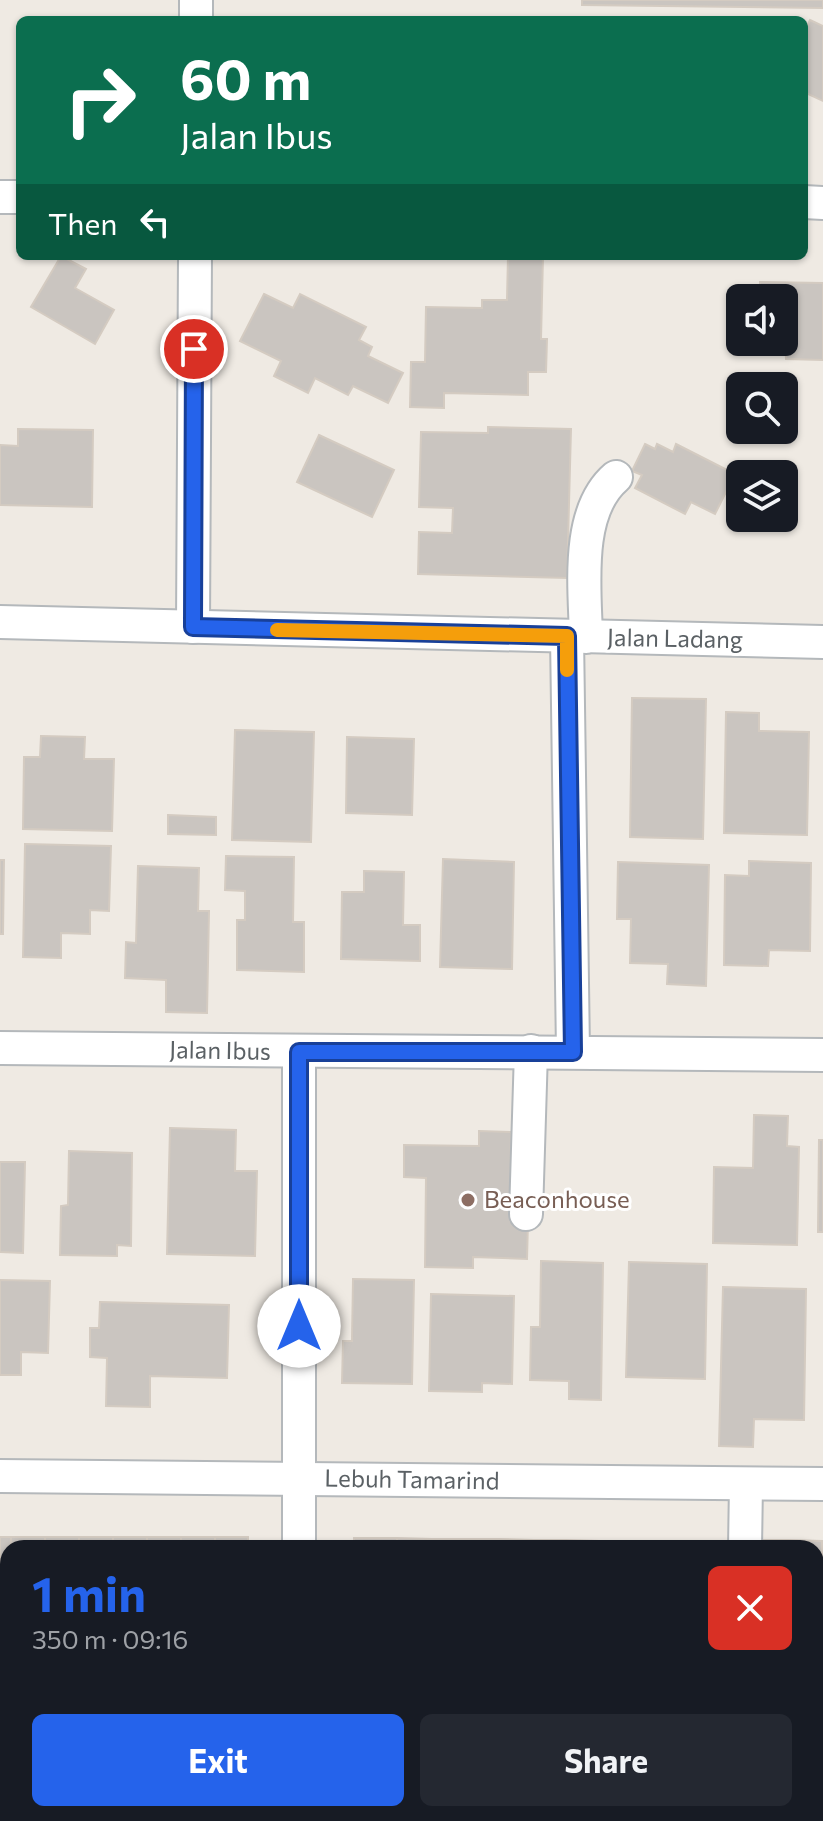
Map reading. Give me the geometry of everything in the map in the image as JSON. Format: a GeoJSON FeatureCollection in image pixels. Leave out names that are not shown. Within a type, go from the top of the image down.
{"type":"FeatureCollection","features":[{"type":"Feature","properties":{"kind":"street"},"geometry":{"type":"LineString","coordinates":[[193,627],[195,260]]}},
{"type":"Feature","properties":{"kind":"street"},"geometry":{"type":"LineString","coordinates":[[573,1052],[576,637],[593,515],[603,489],[616,477]]}},
{"type":"Feature","properties":{"kind":"street","name":"Jalan Ladang"},"geometry":{"type":"LineString","coordinates":[[0,622],[823,642]]}},
{"type":"Feature","properties":{"kind":"street","name":"Jalan Ibus"},"geometry":{"type":"LineString","coordinates":[[0,1048],[823,1055]]}},
{"type":"Feature","properties":{"kind":"street"},"geometry":{"type":"LineString","coordinates":[[526,1214],[531,1051]]}},
{"type":"Feature","properties":{"kind":"street"},"geometry":{"type":"LineString","coordinates":[[299,1052],[299,1540]]}},
{"type":"Feature","properties":{"kind":"street","name":"Lebuh Tamarind"},"geometry":{"type":"LineString","coordinates":[[0,1476],[823,1484]]}},
{"type":"Feature","properties":{"kind":"street"},"geometry":{"type":"LineString","coordinates":[[745,1540],[746,1484]]}},
{"type":"Feature","properties":{"kind":"building"},"geometry":{"type":"Polygon","coordinates":[[[582,0],[823,0],[823,8],[582,5],[582,0]]]}},
{"type":"Feature","properties":{"kind":"building"},"geometry":{"type":"Polygon","coordinates":[[[810,20],[823,26],[823,101],[808,94],[810,20]]]}},
{"type":"Feature","properties":{"kind":"building"},"geometry":{"type":"Polygon","coordinates":[[[59,260],[69,260],[86,269],[75,288],[114,310],[95,344],[31,307],[59,260]]]}},
{"type":"Feature","properties":{"kind":"building"},"geometry":{"type":"Polygon","coordinates":[[[508,260],[543,260],[541,339],[547,339],[546,372],[528,372],[528,395],[444,393],[444,408],[410,407],[411,362],[425,362],[426,307],[482,308],[482,300],[507,300],[508,260]]]}},
{"type":"Feature","properties":{"kind":"building"},"geometry":{"type":"Polygon","coordinates":[[[823,283],[823,360],[786,359],[786,356],[798,356],[798,284],[760,284],[823,283]]]}},
{"type":"Feature","properties":{"kind":"building"},"geometry":{"type":"Polygon","coordinates":[[[264,294],[293,308],[300,294],[366,327],[359,340],[372,347],[368,356],[403,373],[388,403],[353,386],[348,395],[315,378],[308,393],[274,376],[281,361],[240,341],[264,294]]]}},
{"type":"Feature","properties":{"kind":"building"},"geometry":{"type":"Polygon","coordinates":[[[488,427],[571,429],[567,578],[418,574],[419,532],[452,533],[453,508],[419,507],[421,432],[488,433],[488,427]]]}},
{"type":"Feature","properties":{"kind":"building"},"geometry":{"type":"Polygon","coordinates":[[[18,429],[93,430],[92,507],[0,505],[0,445],[18,446],[18,429]]]}},
{"type":"Feature","properties":{"kind":"building"},"geometry":{"type":"Polygon","coordinates":[[[319,435],[394,470],[372,517],[297,482],[319,435]]]}},
{"type":"Feature","properties":{"kind":"building"},"geometry":{"type":"Polygon","coordinates":[[[645,444],[655,449],[657,444],[673,452],[676,444],[726,469],[726,492],[715,514],[691,502],[685,514],[635,488],[642,475],[632,471],[645,444]]]}},
{"type":"Feature","properties":{"kind":"building"},"geometry":{"type":"Polygon","coordinates":[[[632,698],[706,699],[703,839],[630,837],[632,698]]]}},
{"type":"Feature","properties":{"kind":"building"},"geometry":{"type":"Polygon","coordinates":[[[726,712],[759,713],[759,731],[809,732],[807,835],[724,833],[726,712]]]}},
{"type":"Feature","properties":{"kind":"building"},"geometry":{"type":"Polygon","coordinates":[[[235,730],[314,732],[311,842],[232,840],[235,730]]]}},
{"type":"Feature","properties":{"kind":"building"},"geometry":{"type":"Polygon","coordinates":[[[41,736],[85,737],[84,759],[114,759],[112,831],[23,829],[24,757],[40,757],[41,736]]]}},
{"type":"Feature","properties":{"kind":"building"},"geometry":{"type":"Polygon","coordinates":[[[347,737],[414,739],[412,815],[346,813],[347,737]]]}},
{"type":"Feature","properties":{"kind":"building"},"geometry":{"type":"Polygon","coordinates":[[[168,815],[216,817],[216,835],[168,834],[168,815]]]}},
{"type":"Feature","properties":{"kind":"building"},"geometry":{"type":"Polygon","coordinates":[[[25,844],[111,846],[109,911],[90,910],[90,934],[61,933],[61,958],[23,957],[25,844]]]}},
{"type":"Feature","properties":{"kind":"building"},"geometry":{"type":"Polygon","coordinates":[[[226,856],[294,857],[293,922],[304,922],[304,972],[237,970],[237,920],[245,920],[245,891],[225,890],[226,856]]]}},
{"type":"Feature","properties":{"kind":"building"},"geometry":{"type":"Polygon","coordinates":[[[443,859],[514,862],[512,969],[440,967],[443,859]]]}},
{"type":"Feature","properties":{"kind":"building"},"geometry":{"type":"Polygon","coordinates":[[[0,860],[4,860],[3,934],[0,934],[0,860]]]}},
{"type":"Feature","properties":{"kind":"building"},"geometry":{"type":"Polygon","coordinates":[[[749,861],[811,863],[810,951],[769,950],[768,966],[724,965],[725,875],[749,876],[749,861]]]}},
{"type":"Feature","properties":{"kind":"building"},"geometry":{"type":"Polygon","coordinates":[[[618,862],[709,865],[706,986],[667,984],[668,964],[630,963],[631,919],[617,919],[618,862]]]}},
{"type":"Feature","properties":{"kind":"building"},"geometry":{"type":"Polygon","coordinates":[[[138,866],[199,868],[198,911],[209,911],[207,1013],[166,1012],[166,980],[125,978],[126,942],[136,943],[138,866]]]}},
{"type":"Feature","properties":{"kind":"building"},"geometry":{"type":"Polygon","coordinates":[[[364,871],[404,872],[403,925],[420,925],[420,961],[341,959],[342,892],[364,892],[364,871]]]}},
{"type":"Feature","properties":{"kind":"building"},"geometry":{"type":"Polygon","coordinates":[[[754,1115],[788,1116],[787,1146],[799,1147],[797,1245],[713,1243],[714,1167],[753,1168],[754,1115]]]}},
{"type":"Feature","properties":{"kind":"building"},"geometry":{"type":"Polygon","coordinates":[[[170,1128],[236,1130],[235,1171],[257,1171],[255,1256],[167,1254],[170,1128]]]}},
{"type":"Feature","properties":{"kind":"building","name":"Beaconhouse"},"geometry":{"type":"Polygon","coordinates":[[[479,1131],[511,1132],[510,1221],[528,1222],[527,1259],[473,1257],[473,1268],[425,1267],[426,1178],[404,1177],[404,1145],[479,1146],[479,1131]]]}},
{"type":"Feature","properties":{"kind":"building"},"geometry":{"type":"Polygon","coordinates":[[[819,1140],[823,1140],[823,1232],[818,1232],[819,1140]]]}},
{"type":"Feature","properties":{"kind":"building"},"geometry":{"type":"Polygon","coordinates":[[[69,1151],[132,1153],[131,1246],[117,1245],[117,1256],[60,1255],[61,1206],[68,1205],[69,1151]]]}},
{"type":"Feature","properties":{"kind":"building"},"geometry":{"type":"Polygon","coordinates":[[[0,1162],[25,1162],[23,1253],[0,1252],[0,1162]]]}},
{"type":"Feature","properties":{"kind":"building"},"geometry":{"type":"Polygon","coordinates":[[[541,1261],[603,1263],[601,1400],[569,1399],[569,1381],[530,1380],[531,1327],[540,1327],[541,1261]]]}},
{"type":"Feature","properties":{"kind":"building"},"geometry":{"type":"Polygon","coordinates":[[[629,1262],[707,1264],[705,1379],[626,1377],[629,1262]]]}},
{"type":"Feature","properties":{"kind":"building"},"geometry":{"type":"Polygon","coordinates":[[[353,1279],[414,1280],[412,1384],[342,1383],[343,1341],[352,1341],[353,1279]]]}},
{"type":"Feature","properties":{"kind":"building"},"geometry":{"type":"Polygon","coordinates":[[[0,1280],[50,1281],[48,1353],[21,1352],[21,1375],[0,1375],[0,1280]]]}},
{"type":"Feature","properties":{"kind":"building"},"geometry":{"type":"Polygon","coordinates":[[[723,1287],[806,1289],[804,1420],[754,1419],[753,1447],[719,1446],[723,1287]]]}},
{"type":"Feature","properties":{"kind":"building"},"geometry":{"type":"Polygon","coordinates":[[[431,1294],[514,1296],[512,1384],[482,1383],[482,1392],[429,1391],[431,1294]]]}},
{"type":"Feature","properties":{"kind":"building"},"geometry":{"type":"Polygon","coordinates":[[[100,1302],[229,1305],[227,1378],[150,1376],[150,1407],[106,1406],[107,1358],[90,1357],[90,1328],[99,1328],[100,1302]]]}},
{"type":"Feature","properties":{"kind":"building"},"geometry":{"type":"Polygon","coordinates":[[[11,1537],[45,1537],[45,1540],[11,1540],[11,1537]]]}},
{"type":"Feature","properties":{"kind":"building"},"geometry":{"type":"Polygon","coordinates":[[[45,1537],[79,1537],[79,1540],[45,1540],[45,1537]]]}},
{"type":"Feature","properties":{"kind":"building"},"geometry":{"type":"Polygon","coordinates":[[[79,1537],[113,1537],[113,1540],[79,1540],[79,1537]]]}},
{"type":"Feature","properties":{"kind":"building"},"geometry":{"type":"Polygon","coordinates":[[[113,1537],[147,1537],[147,1540],[113,1540],[113,1537]]]}},
{"type":"Feature","properties":{"kind":"building"},"geometry":{"type":"Polygon","coordinates":[[[147,1537],[181,1537],[181,1540],[147,1540],[147,1537]]]}},
{"type":"Feature","properties":{"kind":"building"},"geometry":{"type":"Polygon","coordinates":[[[181,1537],[215,1537],[215,1540],[181,1540],[181,1537]]]}},
{"type":"Feature","properties":{"kind":"building"},"geometry":{"type":"Polygon","coordinates":[[[215,1537],[248,1537],[248,1540],[215,1540],[215,1537]]]}},
{"type":"Feature","properties":{"kind":"building"},"geometry":{"type":"Polygon","coordinates":[[[354,1538],[397,1538],[397,1540],[354,1538]]]}},
{"type":"Feature","properties":{"kind":"building"},"geometry":{"type":"Polygon","coordinates":[[[397,1538],[431,1539],[431,1540],[397,1538]]]}},
{"type":"Feature","properties":{"kind":"slow traffic"},"geometry":{"type":"LineString","coordinates":[[277,630],[567,636],[567,670]]}},
{"type":"Feature","properties":{"kind":"place","name":"Beaconhouse"},"geometry":{"type":"Point","coordinates":[468,1200]}},
{"type":"Feature","properties":{"kind":"route"},"geometry":{"type":"LineString","coordinates":[[194,349],[193,627],[567,636],[573,1052],[299,1052],[299,1326]]}}]}
